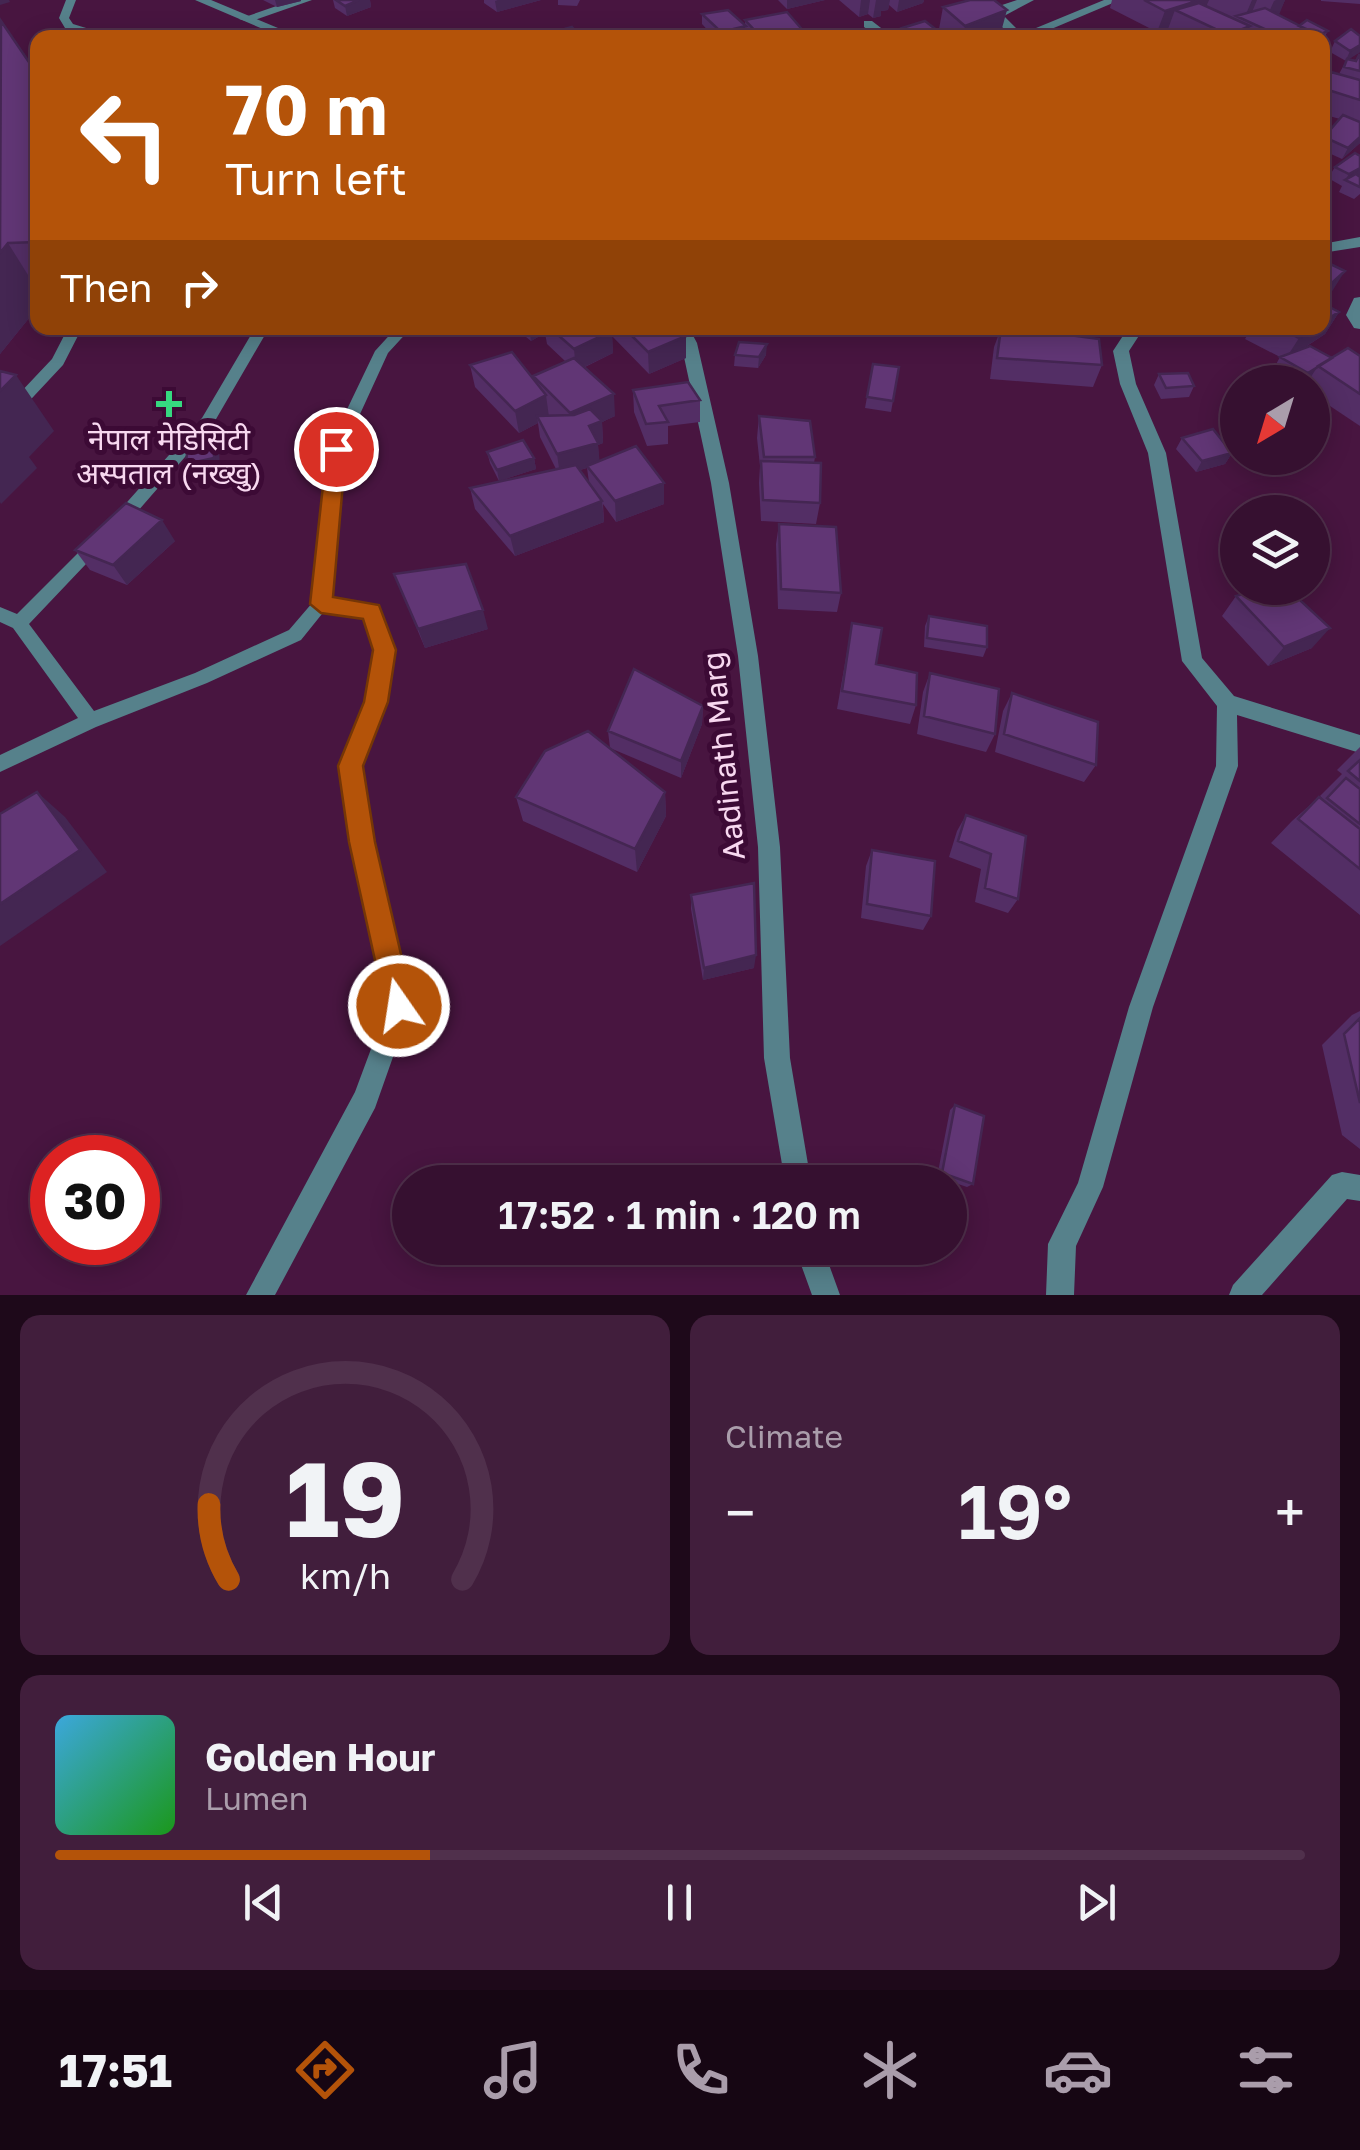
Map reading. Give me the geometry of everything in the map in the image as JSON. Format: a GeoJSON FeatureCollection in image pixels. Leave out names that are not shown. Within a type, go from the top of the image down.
{"type":"FeatureCollection","features":[{"type":"Feature","properties":{"kind":"street"},"geometry":{"type":"LineString","coordinates":[[201,0],[276,30]]}},
{"type":"Feature","properties":{"kind":"street"},"geometry":{"type":"LineString","coordinates":[[245,18],[306,0]]}},
{"type":"Feature","properties":{"kind":"street"},"geometry":{"type":"LineString","coordinates":[[1012,30],[997,16],[1028,0]]}},
{"type":"Feature","properties":{"kind":"street"},"geometry":{"type":"LineString","coordinates":[[1037,30],[1114,0]]}},
{"type":"Feature","properties":{"kind":"street"},"geometry":{"type":"LineString","coordinates":[[868,24],[877,30]]}},
{"type":"Feature","properties":{"kind":"street"},"geometry":{"type":"LineString","coordinates":[[1330,248],[1360,242]]}},
{"type":"Feature","properties":{"kind":"street"},"geometry":{"type":"LineString","coordinates":[[1360,302],[1354,314],[1360,324]]}},
{"type":"Feature","properties":{"kind":"street","name":"Aadinath Marg"},"geometry":{"type":"LineString","coordinates":[[685,335],[720,483],[748,656],[768,846],[777,1058],[795,1165]]}},
{"type":"Feature","properties":{"kind":"street"},"geometry":{"type":"LineString","coordinates":[[1132,335],[1121,352],[1128,384],[1157,453],[1192,660],[1227,703],[1360,744]]}},
{"type":"Feature","properties":{"kind":"street"},"geometry":{"type":"LineString","coordinates":[[260,1295],[366,1099],[399,1006],[362,842],[350,766],[376,702],[384,650],[371,611],[321,604]]}},
{"type":"Feature","properties":{"kind":"street"},"geometry":{"type":"LineString","coordinates":[[1060,1295],[1062,1244],[1090,1186],[1142,1007],[1227,766],[1227,703]]}},
{"type":"Feature","properties":{"kind":"street"},"geometry":{"type":"LineString","coordinates":[[1243,1295],[1342,1186],[1360,1188]]}},
{"type":"Feature","properties":{"kind":"street"},"geometry":{"type":"LineString","coordinates":[[815,1265],[826,1295]]}},
{"type":"Feature","properties":{"kind":"lane"},"geometry":{"type":"LineString","coordinates":[[69,30],[64,18],[71,0]]}},
{"type":"Feature","properties":{"kind":"lane"},"geometry":{"type":"LineString","coordinates":[[0,422],[58,362],[72,335]]}},
{"type":"Feature","properties":{"kind":"lane"},"geometry":{"type":"LineString","coordinates":[[19,623],[144,495],[207,422],[258,335]]}},
{"type":"Feature","properties":{"kind":"lane"},"geometry":{"type":"LineString","coordinates":[[0,764],[90,721],[201,678],[295,634],[321,604],[336,449],[382,351],[397,335]]}},
{"type":"Feature","properties":{"kind":"lane"},"geometry":{"type":"LineString","coordinates":[[0,614],[19,623],[90,721]]}},
{"type":"Feature","properties":{"kind":"building"},"geometry":{"type":"Polygon","coordinates":[[[336,0],[359,0],[345,6],[336,0]]]}},
{"type":"Feature","properties":{"kind":"building"},"geometry":{"type":"Polygon","coordinates":[[[970,0],[994,0],[1007,10],[965,26],[943,7],[970,0]]]}},
{"type":"Feature","properties":{"kind":"building"},"geometry":{"type":"Polygon","coordinates":[[[1144,0],[1190,0],[1194,2],[1165,11],[1144,0]]]}},
{"type":"Feature","properties":{"kind":"building"},"geometry":{"type":"Polygon","coordinates":[[[1199,3],[1250,26],[1217,30],[1175,10],[1199,3]]]}},
{"type":"Feature","properties":{"kind":"building"},"geometry":{"type":"Polygon","coordinates":[[[1265,8],[1306,29],[1267,30],[1236,16],[1265,8]]]}},
{"type":"Feature","properties":{"kind":"building"},"geometry":{"type":"Polygon","coordinates":[[[728,10],[746,26],[719,30],[702,14],[728,10]]]}},
{"type":"Feature","properties":{"kind":"building"},"geometry":{"type":"Polygon","coordinates":[[[787,12],[803,30],[754,30],[745,20],[787,12]]]}},
{"type":"Feature","properties":{"kind":"building"},"geometry":{"type":"Polygon","coordinates":[[[1307,20],[1326,30],[1306,30],[1299,26],[1307,20]]]}},
{"type":"Feature","properties":{"kind":"building"},"geometry":{"type":"Polygon","coordinates":[[[1,21],[30,64],[30,242],[8,243],[0,253],[1,21]]]}},
{"type":"Feature","properties":{"kind":"building"},"geometry":{"type":"Polygon","coordinates":[[[925,21],[937,30],[905,30],[902,28],[925,21]]]}},
{"type":"Feature","properties":{"kind":"building"},"geometry":{"type":"Polygon","coordinates":[[[1351,29],[1360,36],[1360,45],[1350,51],[1335,41],[1351,29]]]}},
{"type":"Feature","properties":{"kind":"building"},"geometry":{"type":"Polygon","coordinates":[[[1359,55],[1360,71],[1344,67],[1347,59],[1356,61],[1359,55]]]}},
{"type":"Feature","properties":{"kind":"building"},"geometry":{"type":"Polygon","coordinates":[[[1331,72],[1360,80],[1360,100],[1330,91],[1331,72]]]}},
{"type":"Feature","properties":{"kind":"building"},"geometry":{"type":"Polygon","coordinates":[[[1343,115],[1360,122],[1360,137],[1348,148],[1330,140],[1330,130],[1343,115]]]}},
{"type":"Feature","properties":{"kind":"building"},"geometry":{"type":"Polygon","coordinates":[[[1355,153],[1360,156],[1360,168],[1349,174],[1335,167],[1355,153]]]}},
{"type":"Feature","properties":{"kind":"building"},"geometry":{"type":"Polygon","coordinates":[[[1356,174],[1360,177],[1360,187],[1345,180],[1356,174]]]}},
{"type":"Feature","properties":{"kind":"building"},"geometry":{"type":"Polygon","coordinates":[[[1330,264],[1345,271],[1330,285],[1330,264]]]}},
{"type":"Feature","properties":{"kind":"building"},"geometry":{"type":"Polygon","coordinates":[[[558,335],[604,335],[574,349],[558,335]]]}},
{"type":"Feature","properties":{"kind":"building"},"geometry":{"type":"Polygon","coordinates":[[[631,335],[686,336],[648,352],[631,335]]]}},
{"type":"Feature","properties":{"kind":"building"},"geometry":{"type":"Polygon","coordinates":[[[1000,335],[1069,335],[1099,339],[1102,365],[997,358],[1000,335]]]}},
{"type":"Feature","properties":{"kind":"building"},"geometry":{"type":"Polygon","coordinates":[[[739,342],[767,344],[759,357],[735,355],[739,342]]]}},
{"type":"Feature","properties":{"kind":"building"},"geometry":{"type":"Polygon","coordinates":[[[1310,346],[1332,358],[1321,365],[1294,365],[1280,357],[1310,346]]]}},
{"type":"Feature","properties":{"kind":"building"},"geometry":{"type":"Polygon","coordinates":[[[1348,348],[1360,356],[1360,394],[1330,374],[1330,365],[1320,365],[1348,348]]]}},
{"type":"Feature","properties":{"kind":"building"},"geometry":{"type":"Polygon","coordinates":[[[512,352],[546,395],[515,411],[470,365],[512,352]]]}},
{"type":"Feature","properties":{"kind":"building"},"geometry":{"type":"Polygon","coordinates":[[[574,358],[614,394],[570,413],[533,376],[574,358]]]}},
{"type":"Feature","properties":{"kind":"building"},"geometry":{"type":"Polygon","coordinates":[[[873,364],[899,367],[893,401],[867,397],[873,364]]]}},
{"type":"Feature","properties":{"kind":"building"},"geometry":{"type":"Polygon","coordinates":[[[0,371],[16,375],[0,391],[0,371]]]}},
{"type":"Feature","properties":{"kind":"building"},"geometry":{"type":"Polygon","coordinates":[[[1188,373],[1194,386],[1166,388],[1159,374],[1188,373]]]}},
{"type":"Feature","properties":{"kind":"building"},"geometry":{"type":"Polygon","coordinates":[[[688,382],[700,400],[659,406],[668,422],[646,424],[633,390],[688,382]]]}},
{"type":"Feature","properties":{"kind":"building"},"geometry":{"type":"Polygon","coordinates":[[[590,409],[602,421],[589,426],[598,443],[557,454],[537,416],[574,415],[590,409]]]}},
{"type":"Feature","properties":{"kind":"building"},"geometry":{"type":"Polygon","coordinates":[[[759,416],[810,421],[815,457],[764,457],[759,416]]]}},
{"type":"Feature","properties":{"kind":"building"},"geometry":{"type":"Polygon","coordinates":[[[1213,429],[1220,438],[1220,456],[1202,461],[1182,438],[1213,429]]]}},
{"type":"Feature","properties":{"kind":"building"},"geometry":{"type":"Polygon","coordinates":[[[214,438],[214,458],[186,464],[188,443],[214,438]]]}},
{"type":"Feature","properties":{"kind":"building"},"geometry":{"type":"Polygon","coordinates":[[[523,440],[534,458],[497,470],[487,452],[523,440]]]}},
{"type":"Feature","properties":{"kind":"building"},"geometry":{"type":"Polygon","coordinates":[[[636,446],[664,483],[615,501],[587,466],[636,446]]]}},
{"type":"Feature","properties":{"kind":"building"},"geometry":{"type":"Polygon","coordinates":[[[761,461],[821,463],[820,503],[763,500],[761,461]]]}},
{"type":"Feature","properties":{"kind":"building"},"geometry":{"type":"Polygon","coordinates":[[[576,465],[602,501],[510,536],[470,488],[576,465]]]}},
{"type":"Feature","properties":{"kind":"building"},"geometry":{"type":"Polygon","coordinates":[[[126,503],[162,520],[113,565],[75,550],[126,503]]]}},
{"type":"Feature","properties":{"kind":"building"},"geometry":{"type":"Polygon","coordinates":[[[779,524],[836,527],[841,593],[781,589],[779,524]]]}},
{"type":"Feature","properties":{"kind":"building"},"geometry":{"type":"Polygon","coordinates":[[[466,564],[483,610],[418,629],[394,574],[466,564]]]}},
{"type":"Feature","properties":{"kind":"building"},"geometry":{"type":"Polygon","coordinates":[[[1244,605],[1305,605],[1330,628],[1284,647],[1244,605]]]}},
{"type":"Feature","properties":{"kind":"building"},"geometry":{"type":"Polygon","coordinates":[[[929,616],[987,626],[987,647],[927,638],[929,616]]]}},
{"type":"Feature","properties":{"kind":"building"},"geometry":{"type":"Polygon","coordinates":[[[852,623],[882,628],[876,664],[917,673],[916,705],[842,691],[852,623]]]}},
{"type":"Feature","properties":{"kind":"building"},"geometry":{"type":"Polygon","coordinates":[[[634,669],[703,706],[681,761],[608,731],[634,669]]]}},
{"type":"Feature","properties":{"kind":"building"},"geometry":{"type":"Polygon","coordinates":[[[930,673],[999,689],[995,734],[924,716],[930,673]]]}},
{"type":"Feature","properties":{"kind":"building"},"geometry":{"type":"Polygon","coordinates":[[[1012,693],[1098,722],[1096,765],[1004,734],[1012,693]]]}},
{"type":"Feature","properties":{"kind":"building"},"geometry":{"type":"Polygon","coordinates":[[[588,731],[665,792],[635,849],[516,797],[545,751],[588,731]]]}},
{"type":"Feature","properties":{"kind":"building"},"geometry":{"type":"Polygon","coordinates":[[[1360,760],[1360,781],[1348,771],[1360,760]]]}},
{"type":"Feature","properties":{"kind":"building"},"geometry":{"type":"Polygon","coordinates":[[[1346,778],[1360,789],[1360,824],[1327,798],[1346,778]]]}},
{"type":"Feature","properties":{"kind":"building"},"geometry":{"type":"Polygon","coordinates":[[[37,792],[80,850],[0,904],[0,814],[37,792]]]}},
{"type":"Feature","properties":{"kind":"building"},"geometry":{"type":"Polygon","coordinates":[[[1319,797],[1360,829],[1360,869],[1298,819],[1319,797]]]}},
{"type":"Feature","properties":{"kind":"building"},"geometry":{"type":"Polygon","coordinates":[[[966,815],[1026,836],[1018,899],[985,888],[991,854],[958,841],[966,815]]]}},
{"type":"Feature","properties":{"kind":"building"},"geometry":{"type":"Polygon","coordinates":[[[872,850],[935,861],[931,916],[867,904],[872,850]]]}},
{"type":"Feature","properties":{"kind":"building"},"geometry":{"type":"Polygon","coordinates":[[[754,883],[756,955],[704,968],[691,895],[754,883]]]}},
{"type":"Feature","properties":{"kind":"building"},"geometry":{"type":"Polygon","coordinates":[[[1360,1018],[1360,1103],[1344,1034],[1360,1018]]]}},
{"type":"Feature","properties":{"kind":"building"},"geometry":{"type":"Polygon","coordinates":[[[955,1105],[984,1116],[973,1184],[967,1182],[967,1165],[944,1165],[955,1105]]]}},
{"type":"Feature","properties":{"kind":"place","name":"नेपाल मेडिसिटी अस्पताल (नख्खु)"},"geometry":{"type":"Point","coordinates":[169,404]}},
{"type":"Feature","properties":{"kind":"route"},"geometry":{"type":"LineString","coordinates":[[336,449],[321,604],[371,611],[384,650],[376,702],[350,766],[362,842],[399,1006]]}}]}
